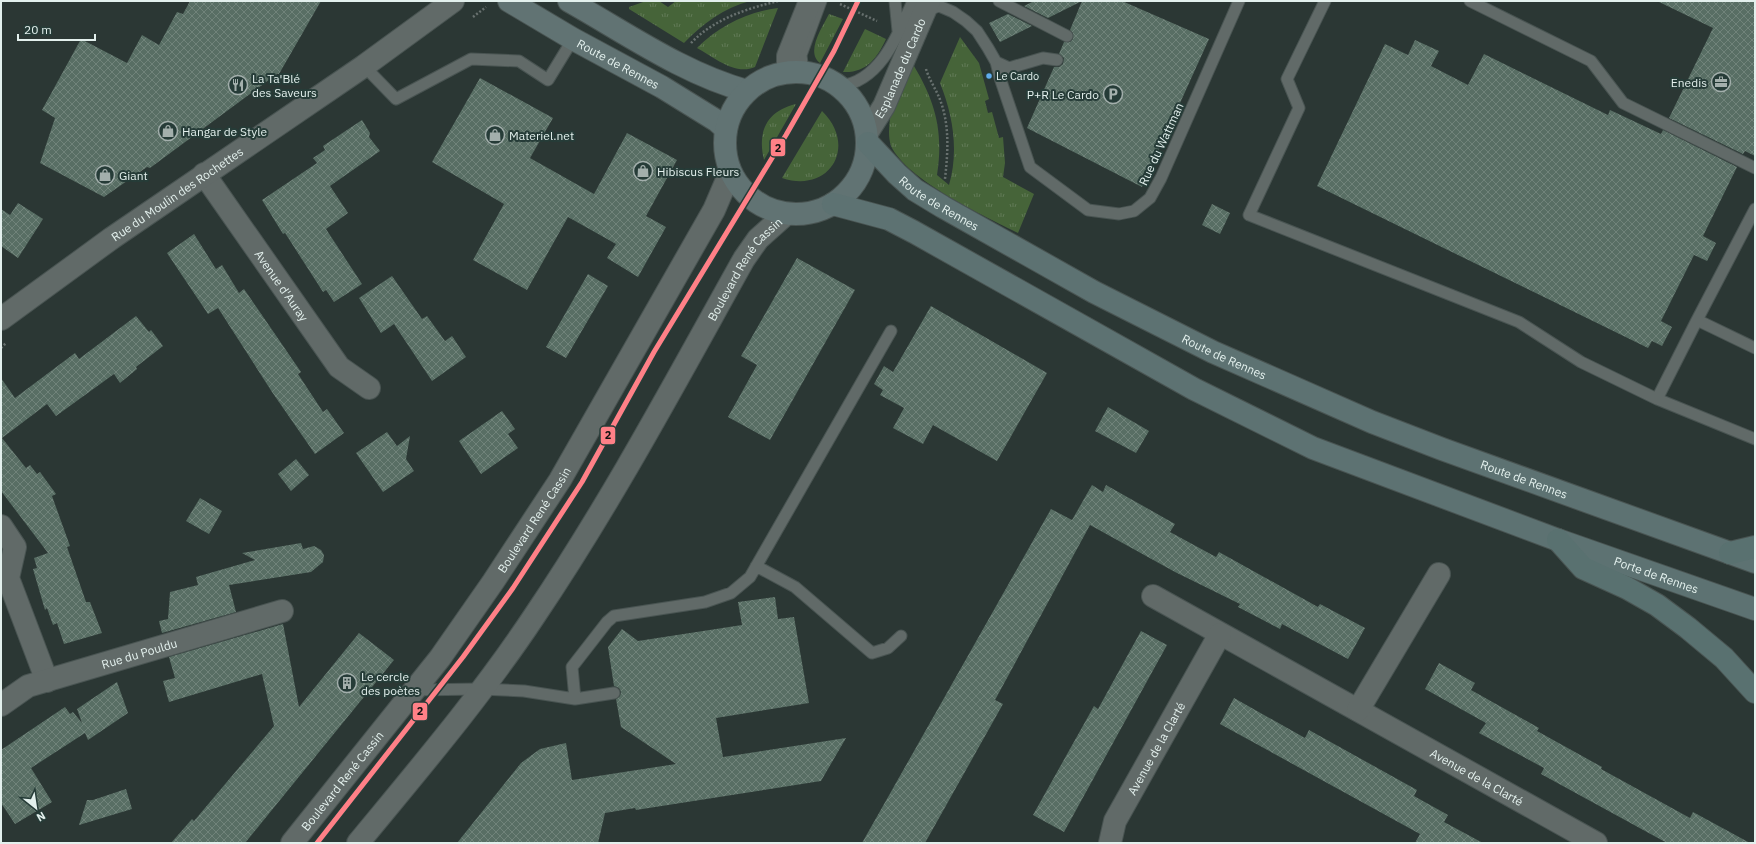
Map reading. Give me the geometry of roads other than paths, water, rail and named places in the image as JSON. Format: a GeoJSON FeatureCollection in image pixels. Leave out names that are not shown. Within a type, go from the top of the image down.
{"type":"FeatureCollection","features":[{"type":"Feature","properties":{"kind":"highway","name":"Route de Rennes"},"geometry":{"type":"LineString","coordinates":[[868,138],[897,174],[915,190],[1094,292],[1199,345],[1284,385],[1372,422],[1612,512],[1730,553]]}},
{"type":"Feature","properties":{"kind":"highway"},"geometry":{"type":"LineString","coordinates":[[834,204],[889,219],[908,228],[1194,389],[1281,433],[1363,468],[1558,540],[1583,568],[1627,588],[1657,605],[1688,628],[1724,658],[1755,692]]}},
{"type":"Feature","properties":{"kind":"highway","name":"Porte de Rennes"},"geometry":{"type":"LineString","coordinates":[[1558,540],[1755,609]]}},
{"type":"Feature","properties":{"kind":"highway"},"geometry":{"type":"LineString","coordinates":[[1730,553],[1755,547]]}},
{"type":"Feature","properties":{"kind":"highway"},"geometry":{"type":"LineString","coordinates":[[1730,553],[1755,562]]}},
{"type":"Feature","properties":{"kind":"main road","name":"Route de Rennes"},"geometry":{"type":"LineString","coordinates":[[509,1],[573,39],[656,83],[717,121],[726,129]]}},
{"type":"Feature","properties":{"kind":"main road"},"geometry":{"type":"LineString","coordinates":[[569,1],[677,62],[727,86],[747,91]]}},
{"type":"Feature","properties":{"kind":"main road"},"geometry":{"type":"LineString","coordinates":[[796,72],[820,76],[840,86],[858,107],[864,119],[868,138],[865,164],[858,179],[847,193],[834,204],[818,211],[802,214],[786,214],[767,208],[740,188],[729,168],[725,142],[726,129],[731,115],[738,102],[747,91],[759,82],[773,76],[796,72]]}},
{"type":"Feature","properties":{"kind":"street","name":"Rue du Moulin des Rochettes"},"geometry":{"type":"LineString","coordinates":[[1,319],[112,238],[364,66],[453,1]]}},
{"type":"Feature","properties":{"kind":"street"},"geometry":{"type":"LineString","coordinates":[[796,72],[788,56],[810,1]]}},
{"type":"Feature","properties":{"kind":"street","name":"Esplanade du Cardo"},"geometry":{"type":"LineString","coordinates":[[868,138],[884,106],[922,4]]}},
{"type":"Feature","properties":{"kind":"street","name":"Boulevard René Cassin"},"geometry":{"type":"LineString","coordinates":[[292,843],[440,658],[560,480],[714,210],[726,182],[729,168]]}},
{"type":"Feature","properties":{"kind":"street","name":"Avenue d'Auray"},"geometry":{"type":"LineString","coordinates":[[204,174],[339,367],[369,388]]}},
{"type":"Feature","properties":{"kind":"street","name":"Boulevard René Cassin"},"geometry":{"type":"LineString","coordinates":[[358,843],[444,738],[535,616],[612,494],[744,259],[758,239],[786,214]]}},
{"type":"Feature","properties":{"kind":"street"},"geometry":{"type":"LineString","coordinates":[[1,526],[15,547],[8,578],[47,681]]}},
{"type":"Feature","properties":{"kind":"street"},"geometry":{"type":"LineString","coordinates":[[1358,710],[1439,574]]}},
{"type":"Feature","properties":{"kind":"street","name":"Avenue de la Clarté"},"geometry":{"type":"LineString","coordinates":[[1153,596],[1596,843]]}},
{"type":"Feature","properties":{"kind":"street","name":"Rue du Pouldu"},"geometry":{"type":"LineString","coordinates":[[1,705],[28,686],[282,611]]}},
{"type":"Feature","properties":{"kind":"street","name":"Avenue de la Clarté"},"geometry":{"type":"LineString","coordinates":[[1110,843],[1115,820],[1220,634]]}},
{"type":"Feature","properties":{"kind":"lane"},"geometry":{"type":"LineString","coordinates":[[796,72],[821,1]]}},
{"type":"Feature","properties":{"kind":"lane"},"geometry":{"type":"LineString","coordinates":[[895,1],[898,32]]}},
{"type":"Feature","properties":{"kind":"lane"},"geometry":{"type":"LineString","coordinates":[[999,1],[1067,36]]}},
{"type":"Feature","properties":{"kind":"lane","name":"Rue du Wattman"},"geometry":{"type":"LineString","coordinates":[[922,4],[939,6],[954,12],[977,31],[996,62],[1030,167],[1088,210],[1119,214],[1134,212],[1150,198],[1161,178],[1239,1]]}},
{"type":"Feature","properties":{"kind":"lane"},"geometry":{"type":"LineString","coordinates":[[1325,1],[1287,79],[1300,108],[1249,215],[1519,322],[1581,362],[1657,399],[1755,439]]}},
{"type":"Feature","properties":{"kind":"lane"},"geometry":{"type":"LineString","coordinates":[[1470,1],[1591,61],[1623,103],[1755,168]]}},
{"type":"Feature","properties":{"kind":"lane","name":"Esplanade du Cardo"},"geometry":{"type":"LineString","coordinates":[[840,86],[851,84],[862,79],[883,60],[898,32],[922,4]]}},
{"type":"Feature","properties":{"kind":"lane"},"geometry":{"type":"LineString","coordinates":[[364,66],[396,99],[471,59],[518,62],[548,80],[573,39]]}},
{"type":"Feature","properties":{"kind":"lane"},"geometry":{"type":"LineString","coordinates":[[996,62],[1009,68],[1043,58],[1057,60]]}},
{"type":"Feature","properties":{"kind":"lane"},"geometry":{"type":"LineString","coordinates":[[1657,399],[1755,209]]}},
{"type":"Feature","properties":{"kind":"lane"},"geometry":{"type":"LineString","coordinates":[[1697,320],[1755,348]]}},
{"type":"Feature","properties":{"kind":"lane"},"geometry":{"type":"LineString","coordinates":[[575,698],[572,667],[607,622],[614,616],[705,602],[731,593],[750,577],[891,331]]}},
{"type":"Feature","properties":{"kind":"lane"},"geometry":{"type":"LineString","coordinates":[[756,566],[795,587],[872,653],[888,648],[901,636]]}},
{"type":"Feature","properties":{"kind":"lane"},"geometry":{"type":"LineString","coordinates":[[414,690],[480,689],[524,691],[575,698],[614,692]]}},
{"type":"Feature","properties":{"kind":"place","name":"Le Cardo"},"geometry":{"type":"Point","coordinates":[989,76]}},
{"type":"Feature","properties":{"kind":"place","name":"Enedis"},"geometry":{"type":"Point","coordinates":[1721,82]}},
{"type":"Feature","properties":{"kind":"place","name":"La Ta'Blé des Saveurs"},"geometry":{"type":"Point","coordinates":[238,85]}},
{"type":"Feature","properties":{"kind":"place","name":"P+R Le Cardo"},"geometry":{"type":"Point","coordinates":[1113,94]}},
{"type":"Feature","properties":{"kind":"place","name":"Hangar de Style"},"geometry":{"type":"Point","coordinates":[168,131]}},
{"type":"Feature","properties":{"kind":"place","name":"Materiel.net"},"geometry":{"type":"Point","coordinates":[495,135]}},
{"type":"Feature","properties":{"kind":"place","name":"Hibiscus Fleurs"},"geometry":{"type":"Point","coordinates":[643,171]}},
{"type":"Feature","properties":{"kind":"place","name":"Giant"},"geometry":{"type":"Point","coordinates":[105,175]}},
{"type":"Feature","properties":{"kind":"place","name":"Le cercle des poètes"},"geometry":{"type":"Point","coordinates":[347,683]}}]}
